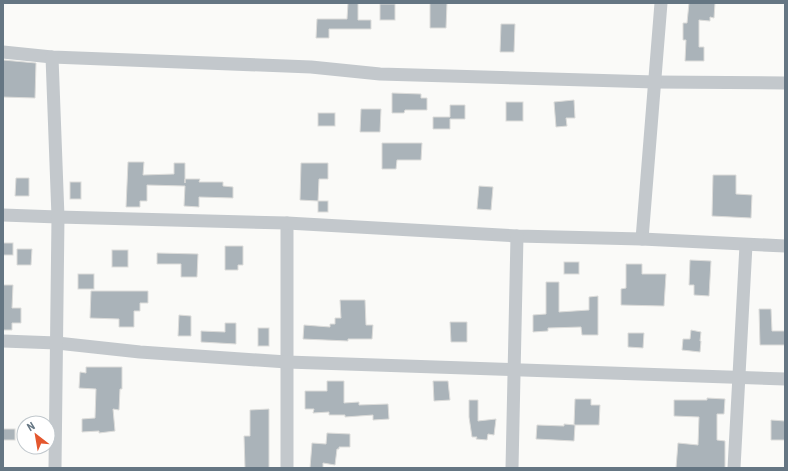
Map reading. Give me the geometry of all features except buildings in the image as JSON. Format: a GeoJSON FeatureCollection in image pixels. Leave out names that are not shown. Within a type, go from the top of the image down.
{"type":"FeatureCollection","features":[{"type":"Feature","properties":{"kind":"street"},"geometry":{"type":"LineString","coordinates":[[642,240],[661,3]]}},
{"type":"Feature","properties":{"kind":"street"},"geometry":{"type":"LineString","coordinates":[[3,52],[52,57],[311,67],[380,74],[655,82],[785,83]]}},
{"type":"Feature","properties":{"kind":"street"},"geometry":{"type":"LineString","coordinates":[[52,57],[58,217],[55,468]]}},
{"type":"Feature","properties":{"kind":"street"},"geometry":{"type":"LineString","coordinates":[[3,215],[286,223],[517,236],[785,246]]}},
{"type":"Feature","properties":{"kind":"street"},"geometry":{"type":"LineString","coordinates":[[286,223],[287,468]]}},
{"type":"Feature","properties":{"kind":"street"},"geometry":{"type":"LineString","coordinates":[[512,468],[517,236]]}},
{"type":"Feature","properties":{"kind":"street"},"geometry":{"type":"LineString","coordinates":[[734,468],[746,245]]}},
{"type":"Feature","properties":{"kind":"street"},"geometry":{"type":"LineString","coordinates":[[3,341],[57,343],[140,352],[287,362],[785,379]]}}]}
